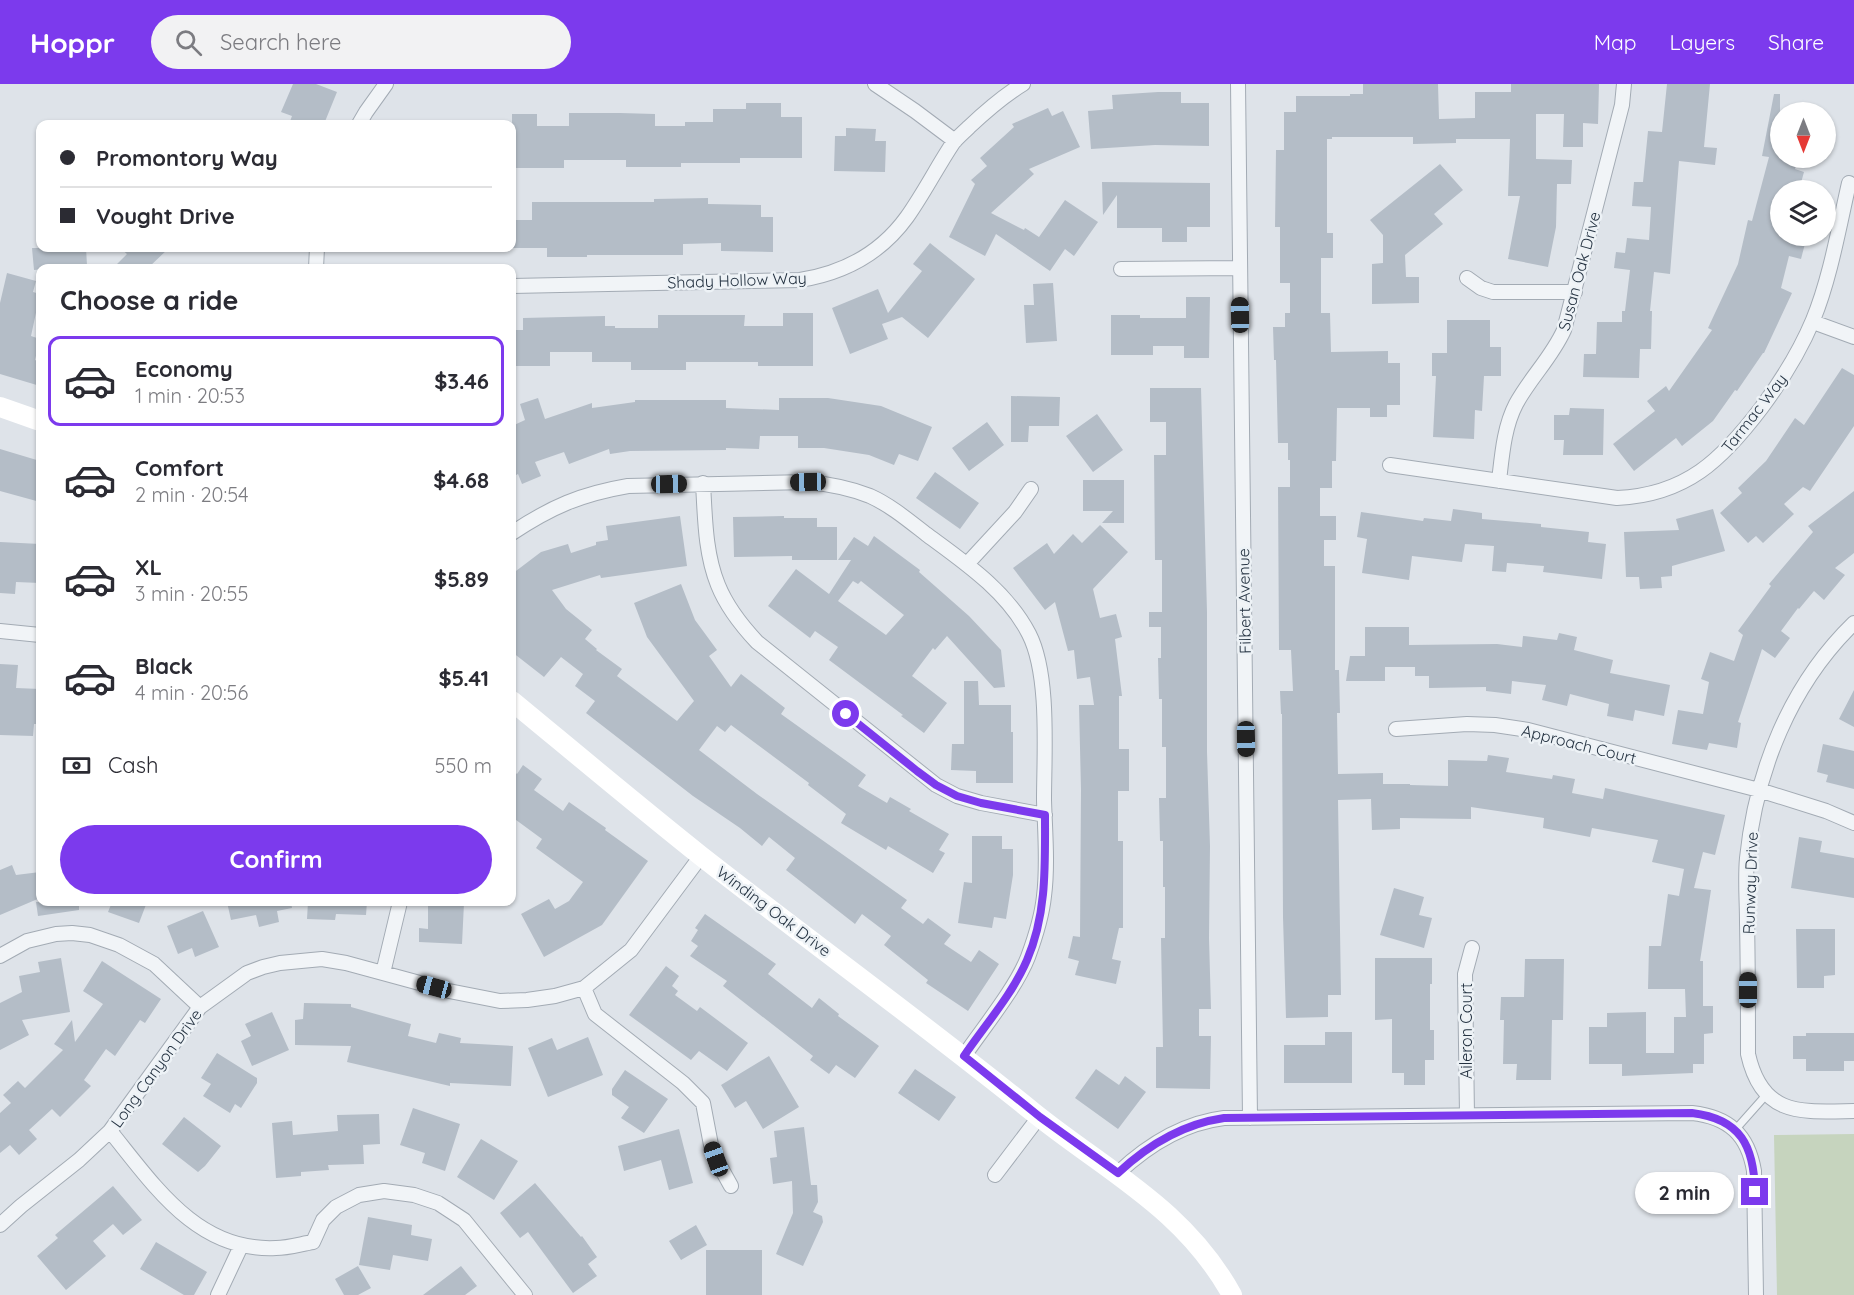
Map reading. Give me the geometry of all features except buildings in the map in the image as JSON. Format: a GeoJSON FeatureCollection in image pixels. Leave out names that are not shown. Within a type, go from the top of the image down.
{"type":"FeatureCollection","features":[{"type":"Feature","properties":{"kind":"street"},"geometry":{"type":"LineString","coordinates":[[361,120],[386,84]]}},
{"type":"Feature","properties":{"kind":"street"},"geometry":{"type":"LineString","coordinates":[[875,84],[955,141]]}},
{"type":"Feature","properties":{"kind":"street","name":"Shady Hollow Way"},"geometry":{"type":"LineString","coordinates":[[516,286],[800,280],[840,270],[874,251],[896,230],[907,217],[955,141],[1004,96],[1023,84]]}},
{"type":"Feature","properties":{"kind":"street","name":"Filbert Avenue"},"geometry":{"type":"LineString","coordinates":[[1238,84],[1250,1118]]}},
{"type":"Feature","properties":{"kind":"street","name":"Susan Oak Drive"},"geometry":{"type":"LineString","coordinates":[[1499,481],[1504,441],[1511,417],[1525,390],[1558,343],[1564,330],[1622,105],[1624,84]]}},
{"type":"Feature","properties":{"kind":"street","name":"Tarmac Way"},"geometry":{"type":"LineString","coordinates":[[1390,465],[1617,498],[1645,495],[1684,481],[1724,453],[1771,395],[1793,362],[1813,322],[1835,248],[1850,183]]}},
{"type":"Feature","properties":{"kind":"street"},"geometry":{"type":"LineString","coordinates":[[1121,269],[1240,267]]}},
{"type":"Feature","properties":{"kind":"street"},"geometry":{"type":"LineString","coordinates":[[1467,278],[1481,288],[1493,292],[1575,292]]}},
{"type":"Feature","properties":{"kind":"street"},"geometry":{"type":"LineString","coordinates":[[1813,322],[1854,337]]}},
{"type":"Feature","properties":{"kind":"street"},"geometry":{"type":"LineString","coordinates":[[0,407],[36,420]]}},
{"type":"Feature","properties":{"kind":"street"},"geometry":{"type":"LineString","coordinates":[[516,530],[567,501],[602,490],[628,486],[703,483],[808,482],[856,491],[886,504],[967,564],[987,581],[1018,616],[1030,635],[1038,658],[1043,695],[1044,897],[1027,960],[964,1056]]}},
{"type":"Feature","properties":{"kind":"street"},"geometry":{"type":"LineString","coordinates":[[703,483],[708,550],[718,586],[735,616],[757,642],[936,785],[957,796],[981,803],[1045,815]]}},
{"type":"Feature","properties":{"kind":"street"},"geometry":{"type":"LineString","coordinates":[[967,564],[1015,512],[1031,489]]}},
{"type":"Feature","properties":{"kind":"street","name":"Runway Drive"},"geometry":{"type":"LineString","coordinates":[[1767,1094],[1752,1070],[1748,1054],[1747,861],[1752,823],[1759,790],[1781,729],[1803,686],[1826,654],[1854,623]]}},
{"type":"Feature","properties":{"kind":"street"},"geometry":{"type":"LineString","coordinates":[[0,631],[36,635]]}},
{"type":"Feature","properties":{"kind":"street","name":"Winding Oak Drive"},"geometry":{"type":"LineString","coordinates":[[516,704],[701,856],[1161,1208],[1184,1229],[1204,1253],[1232,1295]]}},
{"type":"Feature","properties":{"kind":"street","name":"Approach Court"},"geometry":{"type":"LineString","coordinates":[[1396,729],[1467,724],[1528,729],[1759,790],[1826,810],[1854,823]]}},
{"type":"Feature","properties":{"kind":"street","name":"Long Canyon Drive"},"geometry":{"type":"LineString","coordinates":[[0,1225],[79,1160],[110,1131],[200,1006],[248,973],[280,963],[322,959],[346,963],[449,991],[500,1001],[555,996],[584,988],[631,950],[701,856]]}},
{"type":"Feature","properties":{"kind":"street"},"geometry":{"type":"LineString","coordinates":[[383,973],[399,906]]}},
{"type":"Feature","properties":{"kind":"street"},"geometry":{"type":"LineString","coordinates":[[0,956],[27,941],[56,934],[90,935],[119,945],[154,964],[200,1006]]}},
{"type":"Feature","properties":{"kind":"street","name":"Aileron Court"},"geometry":{"type":"LineString","coordinates":[[1467,1115],[1466,974],[1472,948]]}},
{"type":"Feature","properties":{"kind":"street"},"geometry":{"type":"LineString","coordinates":[[584,988],[595,1014],[683,1083],[703,1103],[711,1145],[719,1166],[731,1186]]}},
{"type":"Feature","properties":{"kind":"street"},"geometry":{"type":"LineString","coordinates":[[1767,1094],[1788,1108],[1804,1112],[1854,1111]]}},
{"type":"Feature","properties":{"kind":"street"},"geometry":{"type":"LineString","coordinates":[[1118,1173],[1158,1141],[1209,1120],[1467,1115],[1692,1113],[1705,1115],[1721,1120],[1735,1130],[1751,1155],[1754,1171],[1756,1295]]}},
{"type":"Feature","properties":{"kind":"street"},"geometry":{"type":"LineString","coordinates":[[995,1174],[1040,1117]]}},
{"type":"Feature","properties":{"kind":"street"},"geometry":{"type":"LineString","coordinates":[[110,1131],[164,1196],[182,1214],[200,1227],[242,1246],[276,1248],[313,1242],[323,1220],[336,1207],[359,1195],[384,1191],[414,1195],[438,1203],[464,1220],[525,1295]]}},
{"type":"Feature","properties":{"kind":"street"},"geometry":{"type":"LineString","coordinates":[[218,1295],[242,1246]]}},
{"type":"Feature","properties":{"kind":"lane"},"geometry":{"type":"LineString","coordinates":[[1735,1130],[1767,1094]]}},
{"type":"Feature","properties":{"kind":"green space"},"geometry":{"type":"Polygon","coordinates":[[[1854,1134],[1854,1295],[1777,1295],[1774,1135],[1854,1134]]]}},
{"type":"Feature","properties":{"kind":"route"},"geometry":{"type":"LineString","coordinates":[[846,714],[917,771],[936,785],[957,796],[1045,815],[1044,897],[1027,960],[964,1056],[1040,1117],[1118,1173],[1158,1141],[1183,1129],[1209,1120],[1224,1118],[1692,1113],[1721,1120],[1735,1130],[1751,1155],[1755,1192]]}}]}
